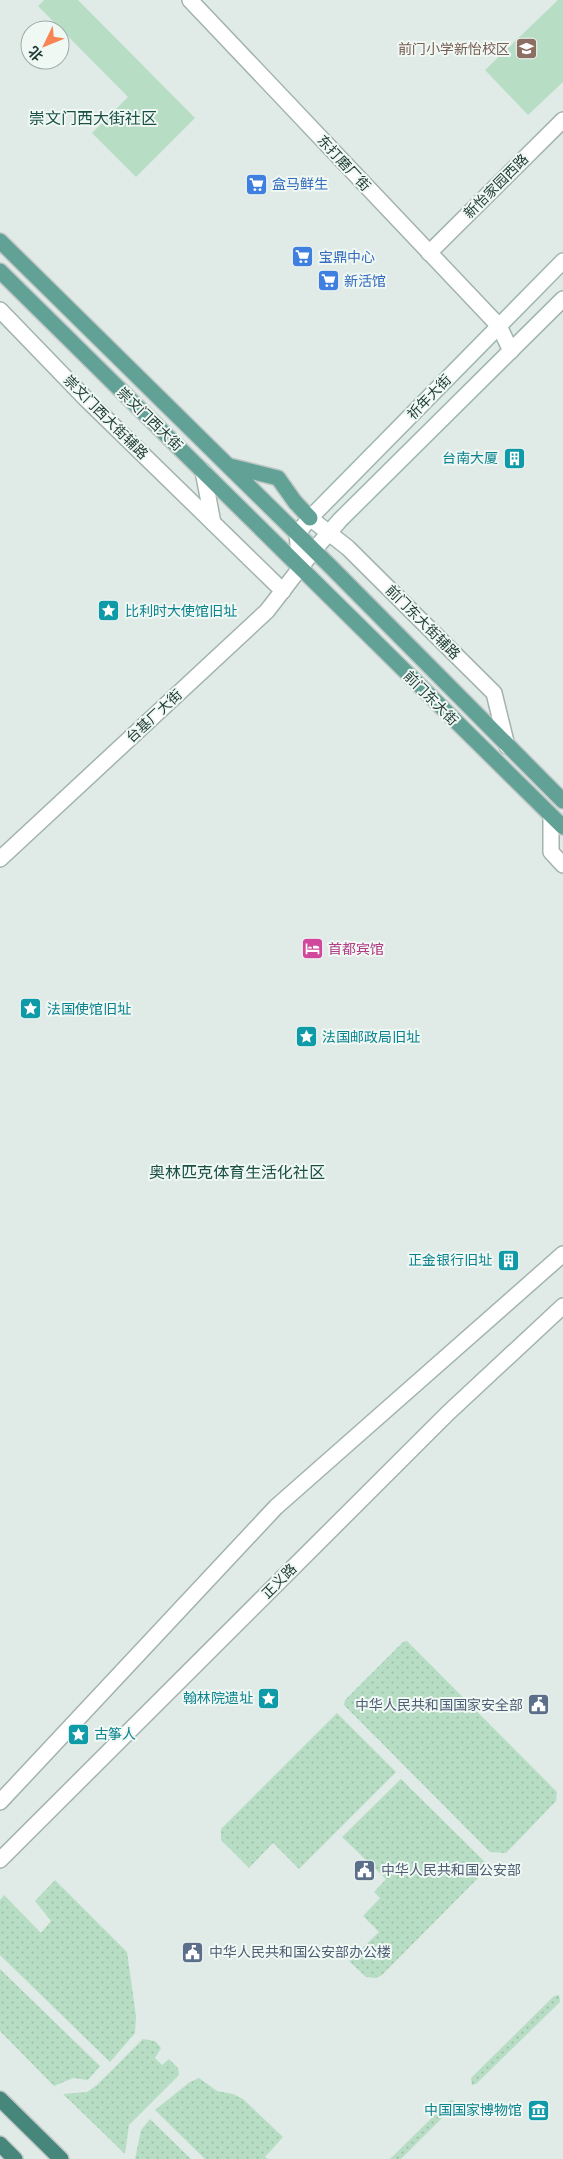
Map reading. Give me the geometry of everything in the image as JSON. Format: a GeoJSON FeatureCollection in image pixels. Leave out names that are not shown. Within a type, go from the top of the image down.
{"type":"FeatureCollection","features":[{"type":"Feature","properties":{"kind":"highway"},"geometry":{"type":"LineString","coordinates":[[0,2099],[62,2159]]}},
{"type":"Feature","properties":{"kind":"highway"},"geometry":{"type":"LineString","coordinates":[[0,2144],[15,2159]]}},
{"type":"Feature","properties":{"kind":"main road","name":"崇文门西大街"},"geometry":{"type":"LineString","coordinates":[[0,241],[297,534]]}},
{"type":"Feature","properties":{"kind":"main road","name":"崇文门西大街"},"geometry":{"type":"LineString","coordinates":[[0,271],[300,566]]}},
{"type":"Feature","properties":{"kind":"main road"},"geometry":{"type":"LineString","coordinates":[[228,466],[278,478],[294,502],[310,518]]}},
{"type":"Feature","properties":{"kind":"main road","name":"前门东大街"},"geometry":{"type":"LineString","coordinates":[[297,534],[563,801]]}},
{"type":"Feature","properties":{"kind":"main road","name":"前门东大街"},"geometry":{"type":"LineString","coordinates":[[300,566],[563,827]]}},
{"type":"Feature","properties":{"kind":"street","name":"东打磨厂街"},"geometry":{"type":"LineString","coordinates":[[190,0],[499,326],[511,351]]}},
{"type":"Feature","properties":{"kind":"street","name":"新怡家园西路"},"geometry":{"type":"LineString","coordinates":[[429,253],[563,120]]}},
{"type":"Feature","properties":{"kind":"street","name":"祈年大街"},"geometry":{"type":"LineString","coordinates":[[297,534],[310,518],[563,261]]}},
{"type":"Feature","properties":{"kind":"street","name":"祈年大街"},"geometry":{"type":"LineString","coordinates":[[300,566],[328,532],[563,299]]}},
{"type":"Feature","properties":{"kind":"street","name":"崇文门西大街辅路"},"geometry":{"type":"LineString","coordinates":[[0,310],[87,400],[283,590]]}},
{"type":"Feature","properties":{"kind":"street"},"geometry":{"type":"LineString","coordinates":[[203,471],[213,523]]}},
{"type":"Feature","properties":{"kind":"street","name":"前门东大街辅路"},"geometry":{"type":"LineString","coordinates":[[310,518],[348,548],[494,693],[507,746]]}},
{"type":"Feature","properties":{"kind":"street"},"geometry":{"type":"LineString","coordinates":[[297,534],[300,566]]}},
{"type":"Feature","properties":{"kind":"street","name":"台基厂大街"},"geometry":{"type":"LineString","coordinates":[[0,859],[267,611],[300,566]]}},
{"type":"Feature","properties":{"kind":"street"},"geometry":{"type":"LineString","coordinates":[[551,816],[551,852],[563,865]]}},
{"type":"Feature","properties":{"kind":"street"},"geometry":{"type":"LineString","coordinates":[[0,1802],[276,1507],[563,1254]]}},
{"type":"Feature","properties":{"kind":"street","name":"正义路"},"geometry":{"type":"LineString","coordinates":[[0,1860],[448,1413],[563,1306]]}},
{"type":"Feature","properties":{"kind":"green space"},"geometry":{"type":"Polygon","coordinates":[[[44,0],[78,0],[195,118],[136,177],[92,133],[128,97],[70,38],[70,20],[52,20],[38,6],[44,0]]]}},
{"type":"Feature","properties":{"kind":"green space"},"geometry":{"type":"Polygon","coordinates":[[[558,0],[563,0],[563,82],[528,115],[485,70],[558,0]]]}},
{"type":"Feature","properties":{"kind":"green space"},"geometry":{"type":"Polygon","coordinates":[[[407,1641],[557,1792],[556,1801],[506,1853],[490,1852],[344,1705],[345,1700],[403,1642],[407,1641]]]}},
{"type":"Feature","properties":{"kind":"green space"},"geometry":{"type":"Polygon","coordinates":[[[337,1713],[396,1772],[299,1869],[273,1843],[249,1868],[221,1840],[221,1829],[337,1713]]]}},
{"type":"Feature","properties":{"kind":"green space"},"geometry":{"type":"Polygon","coordinates":[[[401,1779],[487,1864],[486,1870],[382,1975],[376,1978],[366,1977],[349,1961],[379,1932],[363,1916],[380,1898],[374,1892],[386,1879],[342,1837],[401,1779]]]}},
{"type":"Feature","properties":{"kind":"green space"},"geometry":{"type":"Polygon","coordinates":[[[55,1880],[127,1952],[136,2016],[135,2033],[110,2062],[0,1955],[0,1900],[4,1895],[41,1933],[51,1921],[35,1901],[55,1880]]]}},
{"type":"Feature","properties":{"kind":"green space"},"geometry":{"type":"Polygon","coordinates":[[[0,1969],[100,2066],[88,2080],[73,2078],[54,2086],[0,2031],[0,1969]]]}},
{"type":"Feature","properties":{"kind":"green space"},"geometry":{"type":"Polygon","coordinates":[[[559,1995],[560,2002],[476,2084],[472,2085],[471,2078],[554,1996],[559,1995]]]}},
{"type":"Feature","properties":{"kind":"green space"},"geometry":{"type":"Polygon","coordinates":[[[143,2039],[155,2041],[161,2048],[155,2058],[162,2065],[169,2059],[178,2068],[179,2075],[129,2125],[125,2154],[63,2094],[87,2092],[97,2085],[143,2039]]]}},
{"type":"Feature","properties":{"kind":"green space"},"geometry":{"type":"Polygon","coordinates":[[[199,2078],[217,2091],[233,2094],[243,2099],[283,2137],[265,2157],[268,2159],[205,2159],[155,2110],[190,2082],[199,2078]]]}},
{"type":"Feature","properties":{"kind":"green space"},"geometry":{"type":"Polygon","coordinates":[[[453,2100],[454,2106],[401,2159],[390,2159],[449,2101],[453,2100]]]}},
{"type":"Feature","properties":{"kind":"green space"},"geometry":{"type":"Polygon","coordinates":[[[150,2119],[191,2159],[135,2159],[141,2130],[150,2119]]]}},
{"type":"Feature","properties":{"kind":"place","name":"前门小学新怡校区"},"geometry":{"type":"Point","coordinates":[526,49]}},
{"type":"Feature","properties":{"kind":"place","name":"盒马鲜生"},"geometry":{"type":"Point","coordinates":[256,184]}},
{"type":"Feature","properties":{"kind":"place","name":"宝鼎中心"},"geometry":{"type":"Point","coordinates":[303,257]}},
{"type":"Feature","properties":{"kind":"place","name":"新活馆"},"geometry":{"type":"Point","coordinates":[328,281]}},
{"type":"Feature","properties":{"kind":"place","name":"台南大厦"},"geometry":{"type":"Point","coordinates":[514,458]}},
{"type":"Feature","properties":{"kind":"place","name":"比利时大使馆旧址"},"geometry":{"type":"Point","coordinates":[109,611]}},
{"type":"Feature","properties":{"kind":"place","name":"首都宾馆"},"geometry":{"type":"Point","coordinates":[312,949]}},
{"type":"Feature","properties":{"kind":"place","name":"法国使馆旧址"},"geometry":{"type":"Point","coordinates":[31,1009]}},
{"type":"Feature","properties":{"kind":"place","name":"法国邮政局旧址"},"geometry":{"type":"Point","coordinates":[306,1037]}},
{"type":"Feature","properties":{"kind":"place","name":"正金银行旧址"},"geometry":{"type":"Point","coordinates":[508,1260]}},
{"type":"Feature","properties":{"kind":"place","name":"翰林院遗址"},"geometry":{"type":"Point","coordinates":[269,1698]}},
{"type":"Feature","properties":{"kind":"place","name":"中华人民共和国国家安全部"},"geometry":{"type":"Point","coordinates":[539,1705]}},
{"type":"Feature","properties":{"kind":"place","name":"古筝人"},"geometry":{"type":"Point","coordinates":[78,1734]}},
{"type":"Feature","properties":{"kind":"place","name":"中华人民共和国公安部"},"geometry":{"type":"Point","coordinates":[365,1870]}},
{"type":"Feature","properties":{"kind":"place","name":"中华人民共和国公安部办公楼"},"geometry":{"type":"Point","coordinates":[193,1952]}},
{"type":"Feature","properties":{"kind":"place","name":"中国国家博物馆"},"geometry":{"type":"Point","coordinates":[538,2110]}},
{"type":"Feature","properties":{"kind":"district","name":"崇文门西大街社区"},"geometry":{"type":"Point","coordinates":[93,118]}},
{"type":"Feature","properties":{"kind":"district","name":"奥林匹克体育生活化社区"},"geometry":{"type":"Point","coordinates":[237,1172]}}]}
